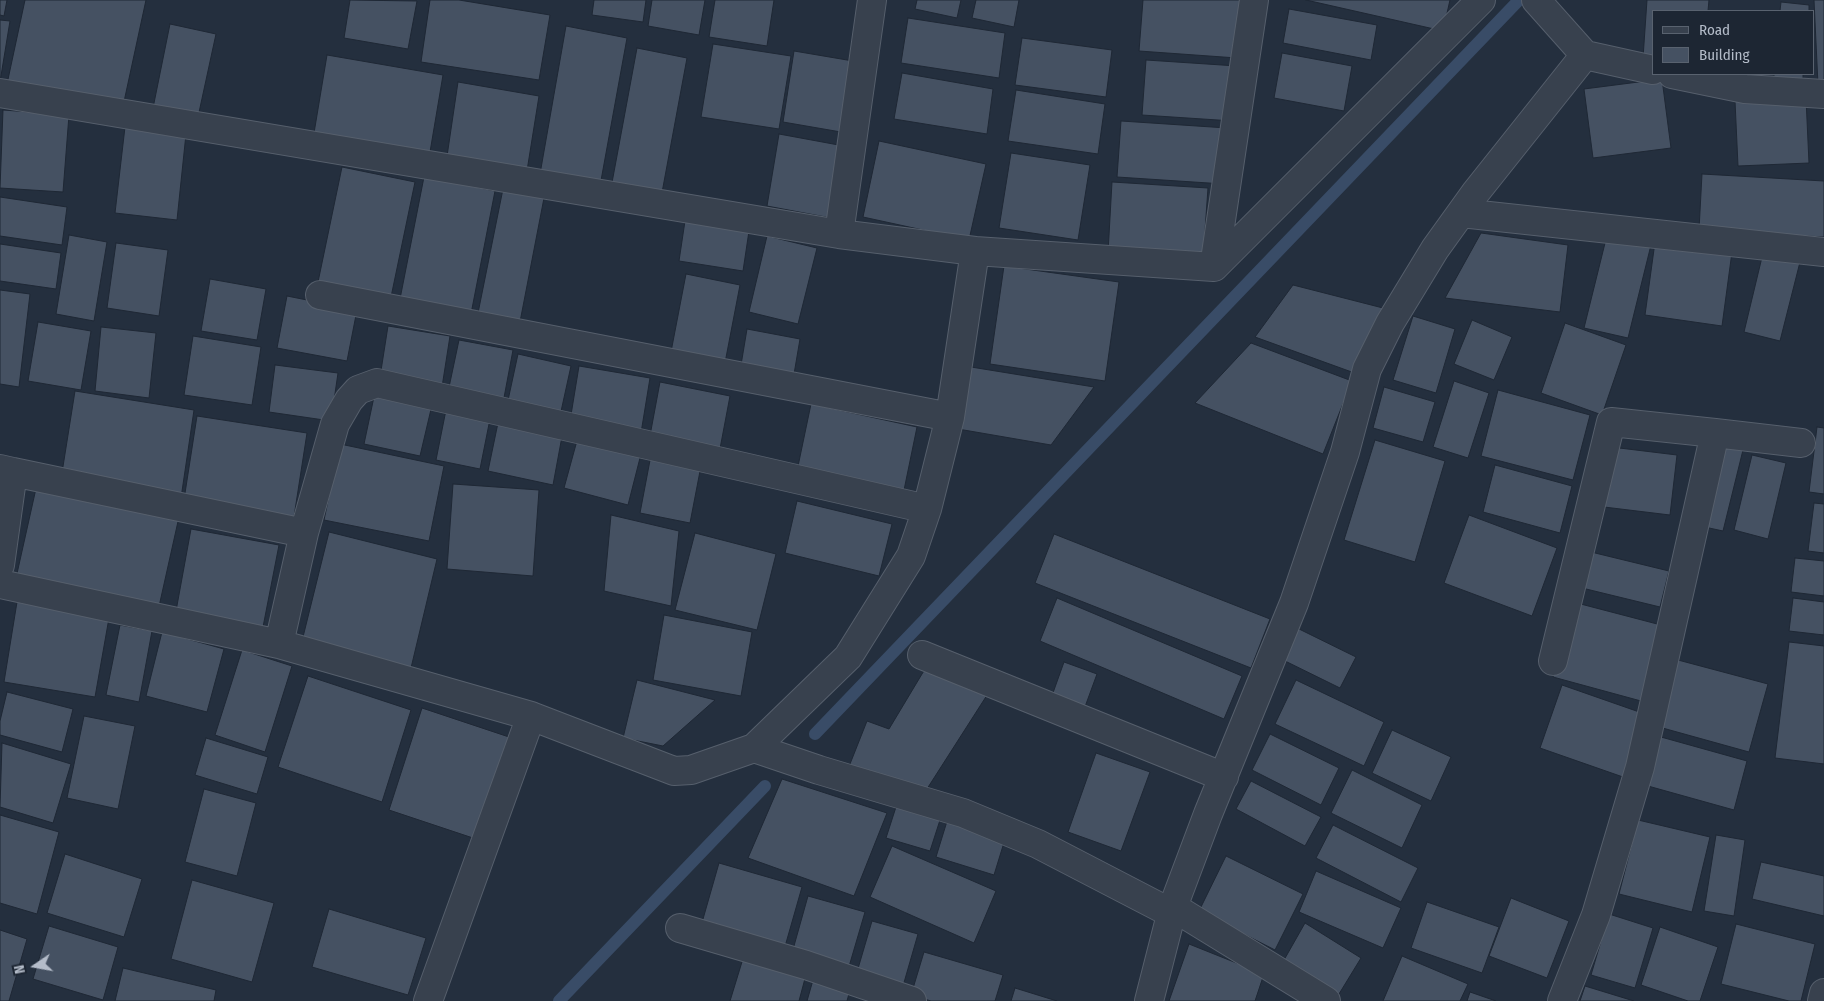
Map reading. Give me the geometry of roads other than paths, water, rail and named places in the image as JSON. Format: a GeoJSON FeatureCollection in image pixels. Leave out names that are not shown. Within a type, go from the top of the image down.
{"type":"FeatureCollection","features":[{"type":"Feature","properties":{"kind":"street"},"geometry":{"type":"LineString","coordinates":[[840,234],[872,0]]}},
{"type":"Feature","properties":{"kind":"street"},"geometry":{"type":"LineString","coordinates":[[1214,267],[1254,0]]}},
{"type":"Feature","properties":{"kind":"street"},"geometry":{"type":"LineString","coordinates":[[0,93],[840,234],[975,251],[1214,267],[1481,0]]}},
{"type":"Feature","properties":{"kind":"street"},"geometry":{"type":"LineString","coordinates":[[1542,7],[1585,55],[1652,70]]}},
{"type":"Feature","properties":{"kind":"street"},"geometry":{"type":"LineString","coordinates":[[1149,1001],[1172,910],[1294,603],[1345,452],[1367,369],[1390,323],[1435,249],[1476,192],[1585,55]]}},
{"type":"Feature","properties":{"kind":"street"},"geometry":{"type":"LineString","coordinates":[[1677,75],[1745,89],[1824,94]]}},
{"type":"Feature","properties":{"kind":"street"},"geometry":{"type":"LineString","coordinates":[[1461,214],[1824,252]]}},
{"type":"Feature","properties":{"kind":"street"},"geometry":{"type":"LineString","coordinates":[[0,584],[279,644],[531,716],[674,770],[691,770],[754,748],[848,657],[911,556],[927,509],[950,417],[975,251]]}},
{"type":"Feature","properties":{"kind":"street"},"geometry":{"type":"LineString","coordinates":[[320,295],[950,417]]}},
{"type":"Feature","properties":{"kind":"street"},"geometry":{"type":"LineString","coordinates":[[279,644],[304,533],[335,424],[349,400],[358,390],[378,384],[927,509]]}},
{"type":"Feature","properties":{"kind":"street"},"geometry":{"type":"LineString","coordinates":[[1553,661],[1611,422],[1801,443]]}},
{"type":"Feature","properties":{"kind":"street"},"geometry":{"type":"LineString","coordinates":[[1562,1001],[1596,915],[1640,767],[1715,433]]}},
{"type":"Feature","properties":{"kind":"street"},"geometry":{"type":"LineString","coordinates":[[0,564],[7,470],[304,533]]}},
{"type":"Feature","properties":{"kind":"street"},"geometry":{"type":"LineString","coordinates":[[922,655],[1224,777]]}},
{"type":"Feature","properties":{"kind":"street"},"geometry":{"type":"LineString","coordinates":[[428,1001],[531,716]]}},
{"type":"Feature","properties":{"kind":"street"},"geometry":{"type":"LineString","coordinates":[[754,748],[819,770],[963,813],[1038,844],[1172,910],[1326,1001]]}},
{"type":"Feature","properties":{"kind":"street"},"geometry":{"type":"LineString","coordinates":[[680,928],[806,965],[912,1001]]}},
{"type":"Feature","properties":{"kind":"street"},"geometry":{"type":"LineString","coordinates":[[1822,1001],[1824,993]]}},
{"type":"Feature","properties":{"kind":"waterway"},"geometry":{"type":"LineString","coordinates":[[815,734],[1519,0]]}},
{"type":"Feature","properties":{"kind":"waterway"},"geometry":{"type":"LineString","coordinates":[[559,1001],[765,786]]}}]}
